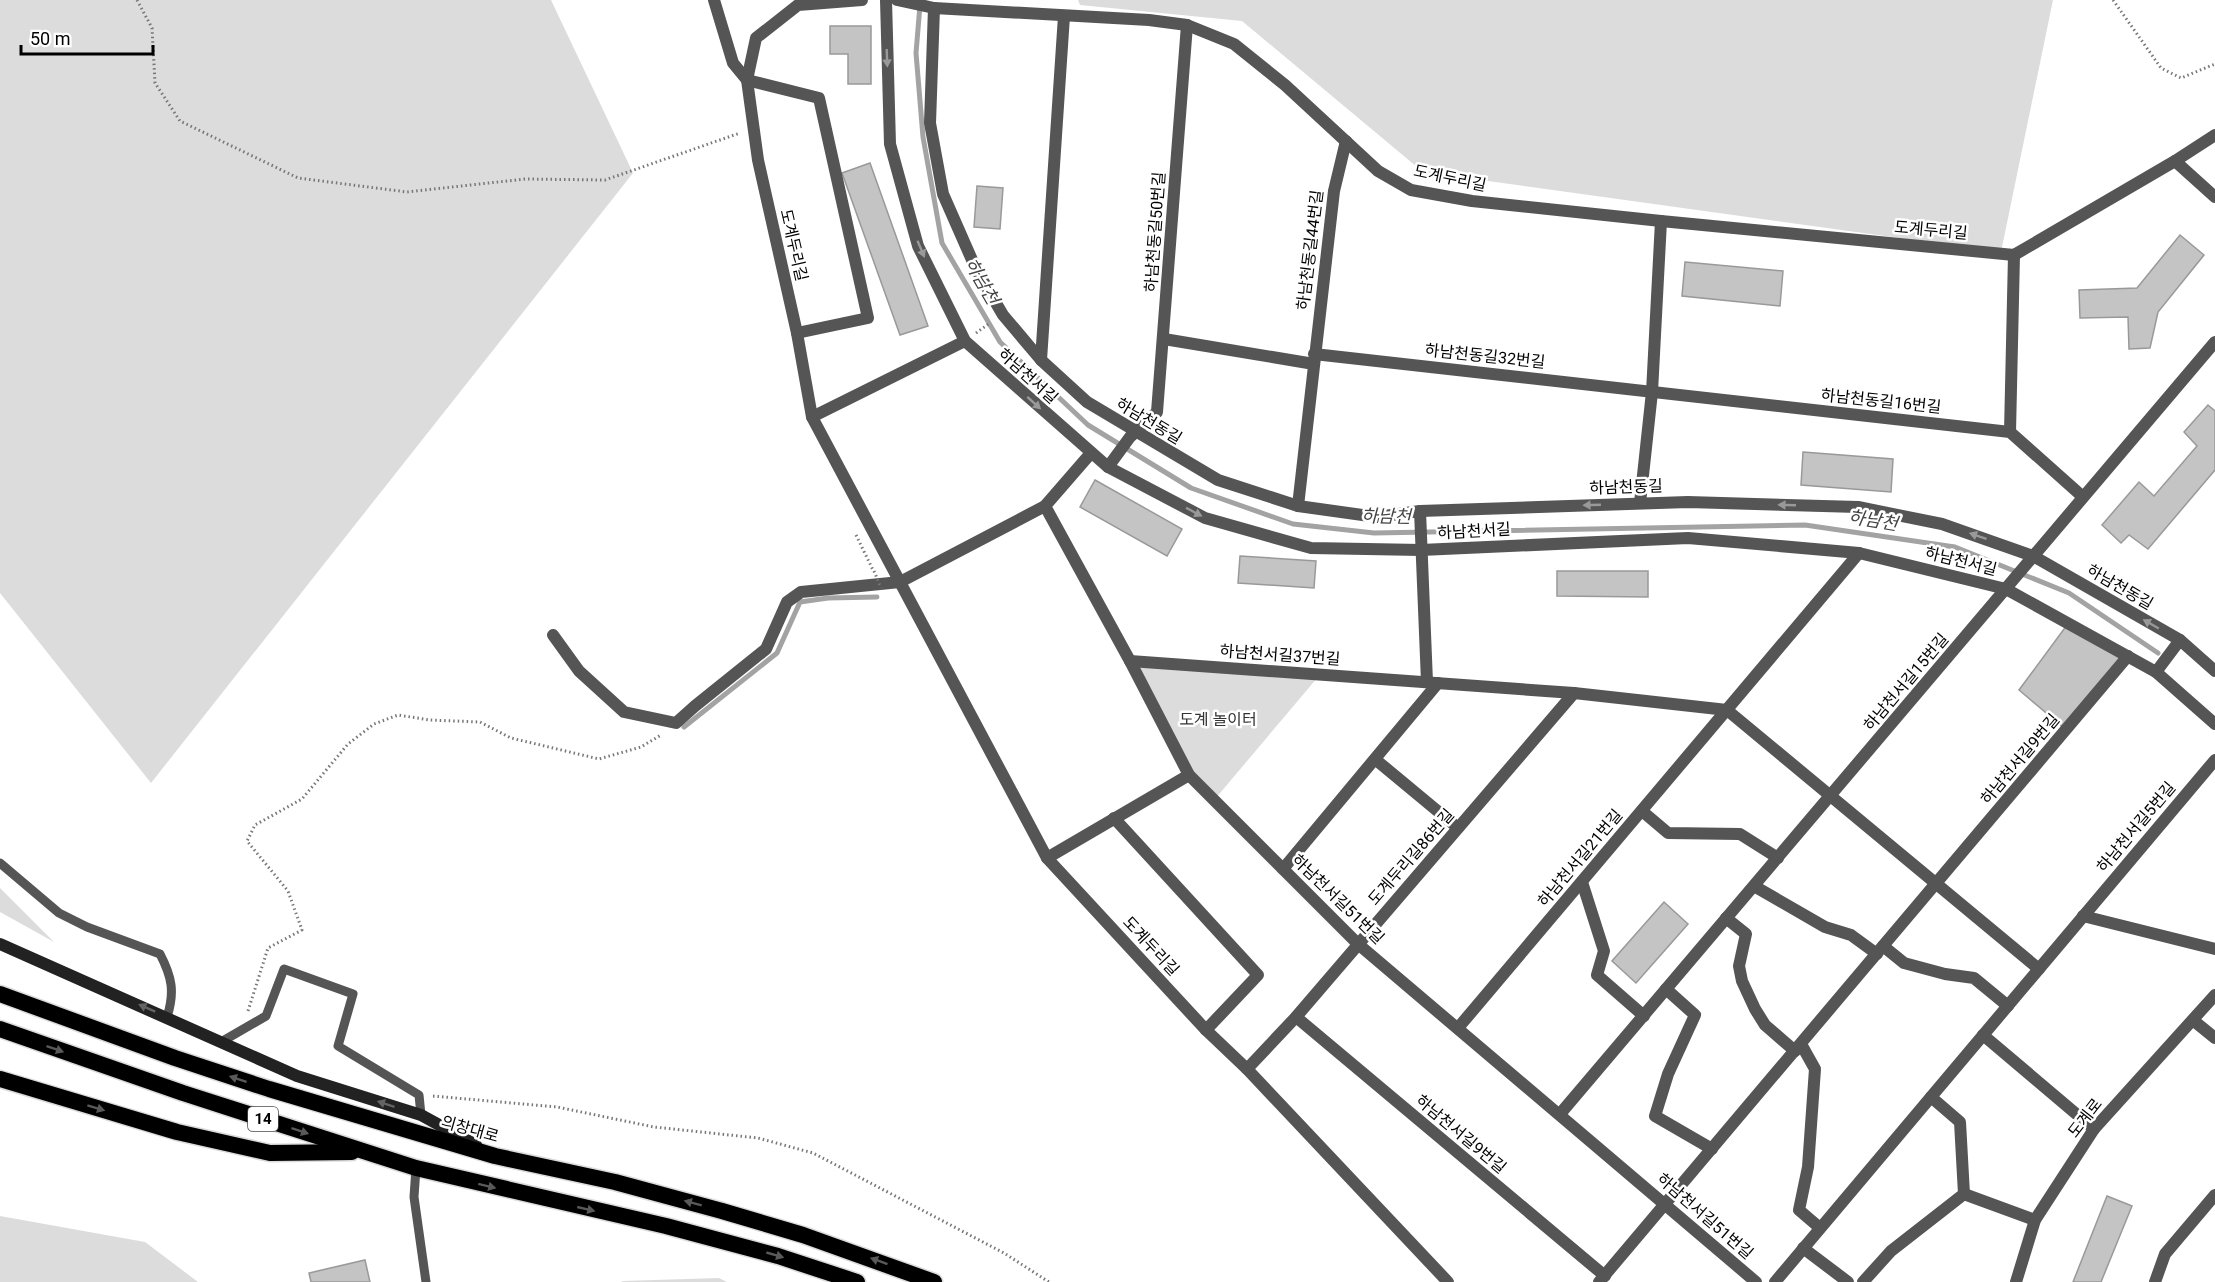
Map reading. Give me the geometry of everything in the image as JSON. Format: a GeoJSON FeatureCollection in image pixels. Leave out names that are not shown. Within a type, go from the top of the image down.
{"type":"FeatureCollection","features":[{"type":"Feature","properties":{"kind":"highway","name":"의창대로"},"geometry":{"type":"LineString","coordinates":[[0,994],[175,1058],[269,1089],[495,1156],[615,1182],[722,1211],[804,1235],[934,1282]]}},
{"type":"Feature","properties":{"kind":"highway","name":"14"},"geometry":{"type":"LineString","coordinates":[[0,1029],[183,1093],[416,1168],[666,1226],[778,1256],[857,1282]]}},
{"type":"Feature","properties":{"kind":"highway"},"geometry":{"type":"LineString","coordinates":[[0,1079],[177,1132],[270,1153],[365,1152]]}},
{"type":"Feature","properties":{"kind":"main road"},"geometry":{"type":"LineString","coordinates":[[0,944],[297,1076],[421,1115],[495,1156]]}},
{"type":"Feature","properties":{"kind":"street","name":"도계두리길"},"geometry":{"type":"LineString","coordinates":[[714,0],[734,63],[747,80]]}},
{"type":"Feature","properties":{"kind":"street","name":"도계두리길"},"geometry":{"type":"LineString","coordinates":[[862,0],[798,5],[756,38],[747,80],[758,160],[797,333],[812,417],[1047,858],[1206,1030],[1247,1069],[1448,1282]]}},
{"type":"Feature","properties":{"kind":"street","name":"하남천서길"},"geometry":{"type":"LineString","coordinates":[[886,0],[890,144],[918,246],[970,338],[1090,453],[1112,461],[1205,518],[1311,548],[1688,538],[1859,553],[2009,586],[2156,672],[2215,724]]}},
{"type":"Feature","properties":{"kind":"street","name":"도계두리길"},"geometry":{"type":"LineString","coordinates":[[897,0],[932,7],[1149,20],[1186,25],[1234,44],[1285,85],[1378,171],[1411,190],[1472,201],[2014,255]]}},
{"type":"Feature","properties":{"kind":"street","name":"하남천동길"},"geometry":{"type":"LineString","coordinates":[[932,7],[930,123],[943,194],[976,269],[1003,315],[1041,360],[1087,402],[1133,435],[1218,480],[1298,506],[1377,518],[1640,503],[1688,502],[1857,507],[1942,524],[2030,560],[2180,640],[2215,671]]}},
{"type":"Feature","properties":{"kind":"street"},"geometry":{"type":"LineString","coordinates":[[1041,360],[1064,16]]}},
{"type":"Feature","properties":{"kind":"street","name":"하남천동길50번길"},"geometry":{"type":"LineString","coordinates":[[1112,461],[1133,435],[1157,412],[1186,25]]}},
{"type":"Feature","properties":{"kind":"street"},"geometry":{"type":"LineString","coordinates":[[747,80],[819,98],[868,318],[797,333]]}},
{"type":"Feature","properties":{"kind":"street"},"geometry":{"type":"LineString","coordinates":[[2083,497],[2010,432],[2014,255],[2175,162],[2215,135]]}},
{"type":"Feature","properties":{"kind":"street","name":"하남천동길44번길"},"geometry":{"type":"LineString","coordinates":[[1298,506],[1334,191],[1346,141]]}},
{"type":"Feature","properties":{"kind":"street"},"geometry":{"type":"LineString","coordinates":[[2175,162],[2215,197]]}},
{"type":"Feature","properties":{"kind":"street"},"geometry":{"type":"LineString","coordinates":[[1640,503],[1652,392],[1661,221]]}},
{"type":"Feature","properties":{"kind":"street"},"geometry":{"type":"LineString","coordinates":[[812,417],[970,338]]}},
{"type":"Feature","properties":{"kind":"street"},"geometry":{"type":"LineString","coordinates":[[1164,339],[1314,359]]}},
{"type":"Feature","properties":{"kind":"street"},"geometry":{"type":"LineString","coordinates":[[2030,560],[2215,342]]}},
{"type":"Feature","properties":{"kind":"street","name":"하남천동길32번길"},"geometry":{"type":"LineString","coordinates":[[1314,359],[1652,392]]}},
{"type":"Feature","properties":{"kind":"street","name":"하남천동길16번길"},"geometry":{"type":"LineString","coordinates":[[1652,392],[2010,432]]}},
{"type":"Feature","properties":{"kind":"street"},"geometry":{"type":"LineString","coordinates":[[553,635],[579,671],[624,712],[676,723],[766,649],[788,602],[801,592],[900,582],[1045,506],[1090,453]]}},
{"type":"Feature","properties":{"kind":"street","name":"하남천서길51번길"},"geometry":{"type":"LineString","coordinates":[[1045,506],[1189,775],[1358,944],[1756,1282]]}},
{"type":"Feature","properties":{"kind":"street"},"geometry":{"type":"LineString","coordinates":[[1283,869],[1376,760],[1432,683],[1419,515]]}},
{"type":"Feature","properties":{"kind":"street","name":"하남천서길21번길"},"geometry":{"type":"LineString","coordinates":[[1458,1028],[1859,553]]}},
{"type":"Feature","properties":{"kind":"street","name":"하남천서길15번길"},"geometry":{"type":"LineString","coordinates":[[1560,1114],[2030,560]]}},
{"type":"Feature","properties":{"kind":"street"},"geometry":{"type":"LineString","coordinates":[[2156,672],[2180,640]]}},
{"type":"Feature","properties":{"kind":"street","name":"하남천서길9번길"},"geometry":{"type":"LineString","coordinates":[[1296,1017],[1602,1279],[2128,656]]}},
{"type":"Feature","properties":{"kind":"street","name":"하남천서길37번길"},"geometry":{"type":"LineString","coordinates":[[1130,661],[1432,683]]}},
{"type":"Feature","properties":{"kind":"street"},"geometry":{"type":"LineString","coordinates":[[1432,683],[1575,693],[1727,710],[2039,969]]}},
{"type":"Feature","properties":{"kind":"street","name":"도계두리길86번길"},"geometry":{"type":"LineString","coordinates":[[1247,1069],[1296,1017],[1575,693]]}},
{"type":"Feature","properties":{"kind":"street"},"geometry":{"type":"LineString","coordinates":[[1376,760],[1458,828]]}},
{"type":"Feature","properties":{"kind":"street","name":"하남천서길5번길"},"geometry":{"type":"LineString","coordinates":[[1774,1282],[2215,760]]}},
{"type":"Feature","properties":{"kind":"street"},"geometry":{"type":"LineString","coordinates":[[1047,858],[1189,775]]}},
{"type":"Feature","properties":{"kind":"street"},"geometry":{"type":"LineString","coordinates":[[1641,811],[1668,833],[1740,834],[1778,858]]}},
{"type":"Feature","properties":{"kind":"street"},"geometry":{"type":"LineString","coordinates":[[1114,818],[1258,975],[1206,1030]]}},
{"type":"Feature","properties":{"kind":"street"},"geometry":{"type":"LineString","coordinates":[[1582,882],[1604,951],[1597,975],[1644,1016]]}},
{"type":"Feature","properties":{"kind":"street"},"geometry":{"type":"LineString","coordinates":[[1754,886],[1824,927],[1851,935],[1904,963],[1945,974],[1974,978],[2007,1006]]}},
{"type":"Feature","properties":{"kind":"street"},"geometry":{"type":"LineString","coordinates":[[2083,916],[2215,949]]}},
{"type":"Feature","properties":{"kind":"street"},"geometry":{"type":"LineString","coordinates":[[1726,918],[1746,934],[1739,966],[1742,981],[1755,1008],[1765,1024],[1798,1047],[1815,1070],[1808,1167],[1799,1210],[1820,1228]]}},
{"type":"Feature","properties":{"kind":"street"},"geometry":{"type":"LineString","coordinates":[[1666,989],[1695,1015],[1668,1074],[1655,1116],[1712,1149]]}},
{"type":"Feature","properties":{"kind":"street","name":"도계로"},"geometry":{"type":"LineString","coordinates":[[2016,1282],[2035,1220],[2094,1129],[2194,1021],[2215,995]]}},
{"type":"Feature","properties":{"kind":"street"},"geometry":{"type":"LineString","coordinates":[[2194,1021],[2215,1038]]}},
{"type":"Feature","properties":{"kind":"street"},"geometry":{"type":"LineString","coordinates":[[1983,1035],[2094,1129]]}},
{"type":"Feature","properties":{"kind":"street"},"geometry":{"type":"LineString","coordinates":[[1930,1097],[1960,1122],[1964,1194]]}},
{"type":"Feature","properties":{"kind":"street"},"geometry":{"type":"LineString","coordinates":[[1964,1194],[2035,1220]]}},
{"type":"Feature","properties":{"kind":"street"},"geometry":{"type":"LineString","coordinates":[[1863,1282],[1892,1251],[1964,1194]]}},
{"type":"Feature","properties":{"kind":"street"},"geometry":{"type":"LineString","coordinates":[[2155,1282],[2165,1254],[2215,1194]]}},
{"type":"Feature","properties":{"kind":"street"},"geometry":{"type":"LineString","coordinates":[[1803,1248],[1848,1282]]}},
{"type":"Feature","properties":{"kind":"lane"},"geometry":{"type":"LineString","coordinates":[[0,863],[59,913],[87,927],[160,954],[171,974],[172,1003],[167,1017]]}},
{"type":"Feature","properties":{"kind":"lane"},"geometry":{"type":"LineString","coordinates":[[221,1042],[242,1032],[266,1016],[284,969],[353,994],[338,1046],[419,1095],[421,1115]]}},
{"type":"Feature","properties":{"kind":"lane"},"geometry":{"type":"LineString","coordinates":[[416,1168],[414,1197],[426,1282]]}},
{"type":"Feature","properties":{"kind":"path"},"geometry":{"type":"LineString","coordinates":[[137,0],[152,28],[155,82],[180,121],[298,178],[407,192],[525,179],[605,180],[742,132]]}},
{"type":"Feature","properties":{"kind":"path"},"geometry":{"type":"LineString","coordinates":[[2113,0],[2161,68],[2181,78],[2215,64]]}},
{"type":"Feature","properties":{"kind":"path"},"geometry":{"type":"LineString","coordinates":[[970,338],[993,321]]}},
{"type":"Feature","properties":{"kind":"path"},"geometry":{"type":"LineString","coordinates":[[874,571],[881,588]]}},
{"type":"Feature","properties":{"kind":"path"},"geometry":{"type":"LineString","coordinates":[[242,1032],[268,948],[302,930],[288,891],[247,842],[255,825],[302,800],[348,744],[374,724],[398,715],[430,720],[480,722],[511,738],[599,759],[641,747],[676,723]]}},
{"type":"Feature","properties":{"kind":"path"},"geometry":{"type":"LineString","coordinates":[[419,1095],[557,1107],[654,1127],[758,1138],[813,1153],[1004,1253],[1049,1282]]}},
{"type":"Feature","properties":{"kind":"green space"},"geometry":{"type":"Polygon","coordinates":[[[0,0],[551,0],[633,173],[151,783],[0,593],[0,0]]]}},
{"type":"Feature","properties":{"kind":"green space"},"geometry":{"type":"Polygon","coordinates":[[[1078,0],[2053,0],[2001,252],[1423,172],[1242,21],[1080,5],[1078,0]]]}},
{"type":"Feature","properties":{"kind":"green space","name":"도계 놀이터"},"geometry":{"type":"Polygon","coordinates":[[[1133,663],[1318,677],[1215,799],[1189,773],[1133,663]]]}},
{"type":"Feature","properties":{"kind":"green space"},"geometry":{"type":"Polygon","coordinates":[[[0,888],[54,942],[0,912],[0,888]]]}},
{"type":"Feature","properties":{"kind":"green space"},"geometry":{"type":"Polygon","coordinates":[[[0,1216],[145,1242],[198,1282],[0,1282],[0,1216]]]}},
{"type":"Feature","properties":{"kind":"green space"},"geometry":{"type":"Polygon","coordinates":[[[719,1278],[727,1282],[621,1282],[623,1281],[719,1278]]]}},
{"type":"Feature","properties":{"kind":"building"},"geometry":{"type":"Polygon","coordinates":[[[830,26],[871,26],[871,84],[848,84],[848,54],[830,54],[830,26]]]}},
{"type":"Feature","properties":{"kind":"building"},"geometry":{"type":"Polygon","coordinates":[[[870,163],[928,326],[900,335],[842,173],[870,163]]]}},
{"type":"Feature","properties":{"kind":"building"},"geometry":{"type":"Polygon","coordinates":[[[977,186],[1003,188],[1000,229],[974,227],[977,186]]]}},
{"type":"Feature","properties":{"kind":"building"},"geometry":{"type":"Polygon","coordinates":[[[2180,235],[2204,255],[2158,312],[2150,348],[2129,349],[2128,317],[2080,318],[2079,290],[2137,288],[2180,235]]]}},
{"type":"Feature","properties":{"kind":"building"},"geometry":{"type":"Polygon","coordinates":[[[1685,262],[1783,271],[1780,306],[1682,296],[1685,262]]]}},
{"type":"Feature","properties":{"kind":"building"},"geometry":{"type":"Polygon","coordinates":[[[2208,405],[2215,411],[2215,470],[2148,549],[2129,535],[2121,543],[2102,525],[2139,482],[2154,496],[2197,446],[2184,432],[2208,405]]]}},
{"type":"Feature","properties":{"kind":"building"},"geometry":{"type":"Polygon","coordinates":[[[1803,452],[1893,459],[1891,492],[1801,485],[1803,452]]]}},
{"type":"Feature","properties":{"kind":"building"},"geometry":{"type":"Polygon","coordinates":[[[1095,480],[1182,529],[1167,556],[1080,507],[1095,480]]]}},
{"type":"Feature","properties":{"kind":"building"},"geometry":{"type":"Polygon","coordinates":[[[1240,556],[1316,561],[1314,588],[1238,583],[1240,556]]]}},
{"type":"Feature","properties":{"kind":"building"},"geometry":{"type":"Polygon","coordinates":[[[1557,571],[1648,571],[1648,597],[1557,596],[1557,571]]]}},
{"type":"Feature","properties":{"kind":"building"},"geometry":{"type":"Polygon","coordinates":[[[2067,625],[2126,656],[2065,729],[2019,690],[2067,625]]]}},
{"type":"Feature","properties":{"kind":"building"},"geometry":{"type":"Polygon","coordinates":[[[1664,902],[1688,924],[1636,983],[1612,961],[1664,902]]]}},
{"type":"Feature","properties":{"kind":"building"},"geometry":{"type":"Polygon","coordinates":[[[2107,1196],[2132,1206],[2101,1282],[2073,1282],[2107,1196]]]}},
{"type":"Feature","properties":{"kind":"building"},"geometry":{"type":"Polygon","coordinates":[[[365,1260],[370,1282],[311,1282],[309,1273],[365,1260]]]}},
{"type":"Feature","properties":{"kind":"waterway","name":"하남천"},"geometry":{"type":"LineString","coordinates":[[920,5],[916,53],[923,137],[942,243],[1000,342],[1088,425],[1191,488],[1293,524],[1374,533],[1805,525],[1955,547],[2069,593],[2158,653]]}},
{"type":"Feature","properties":{"kind":"waterway"},"geometry":{"type":"LineString","coordinates":[[684,727],[777,653],[800,602],[828,598],[877,597]]}}]}
